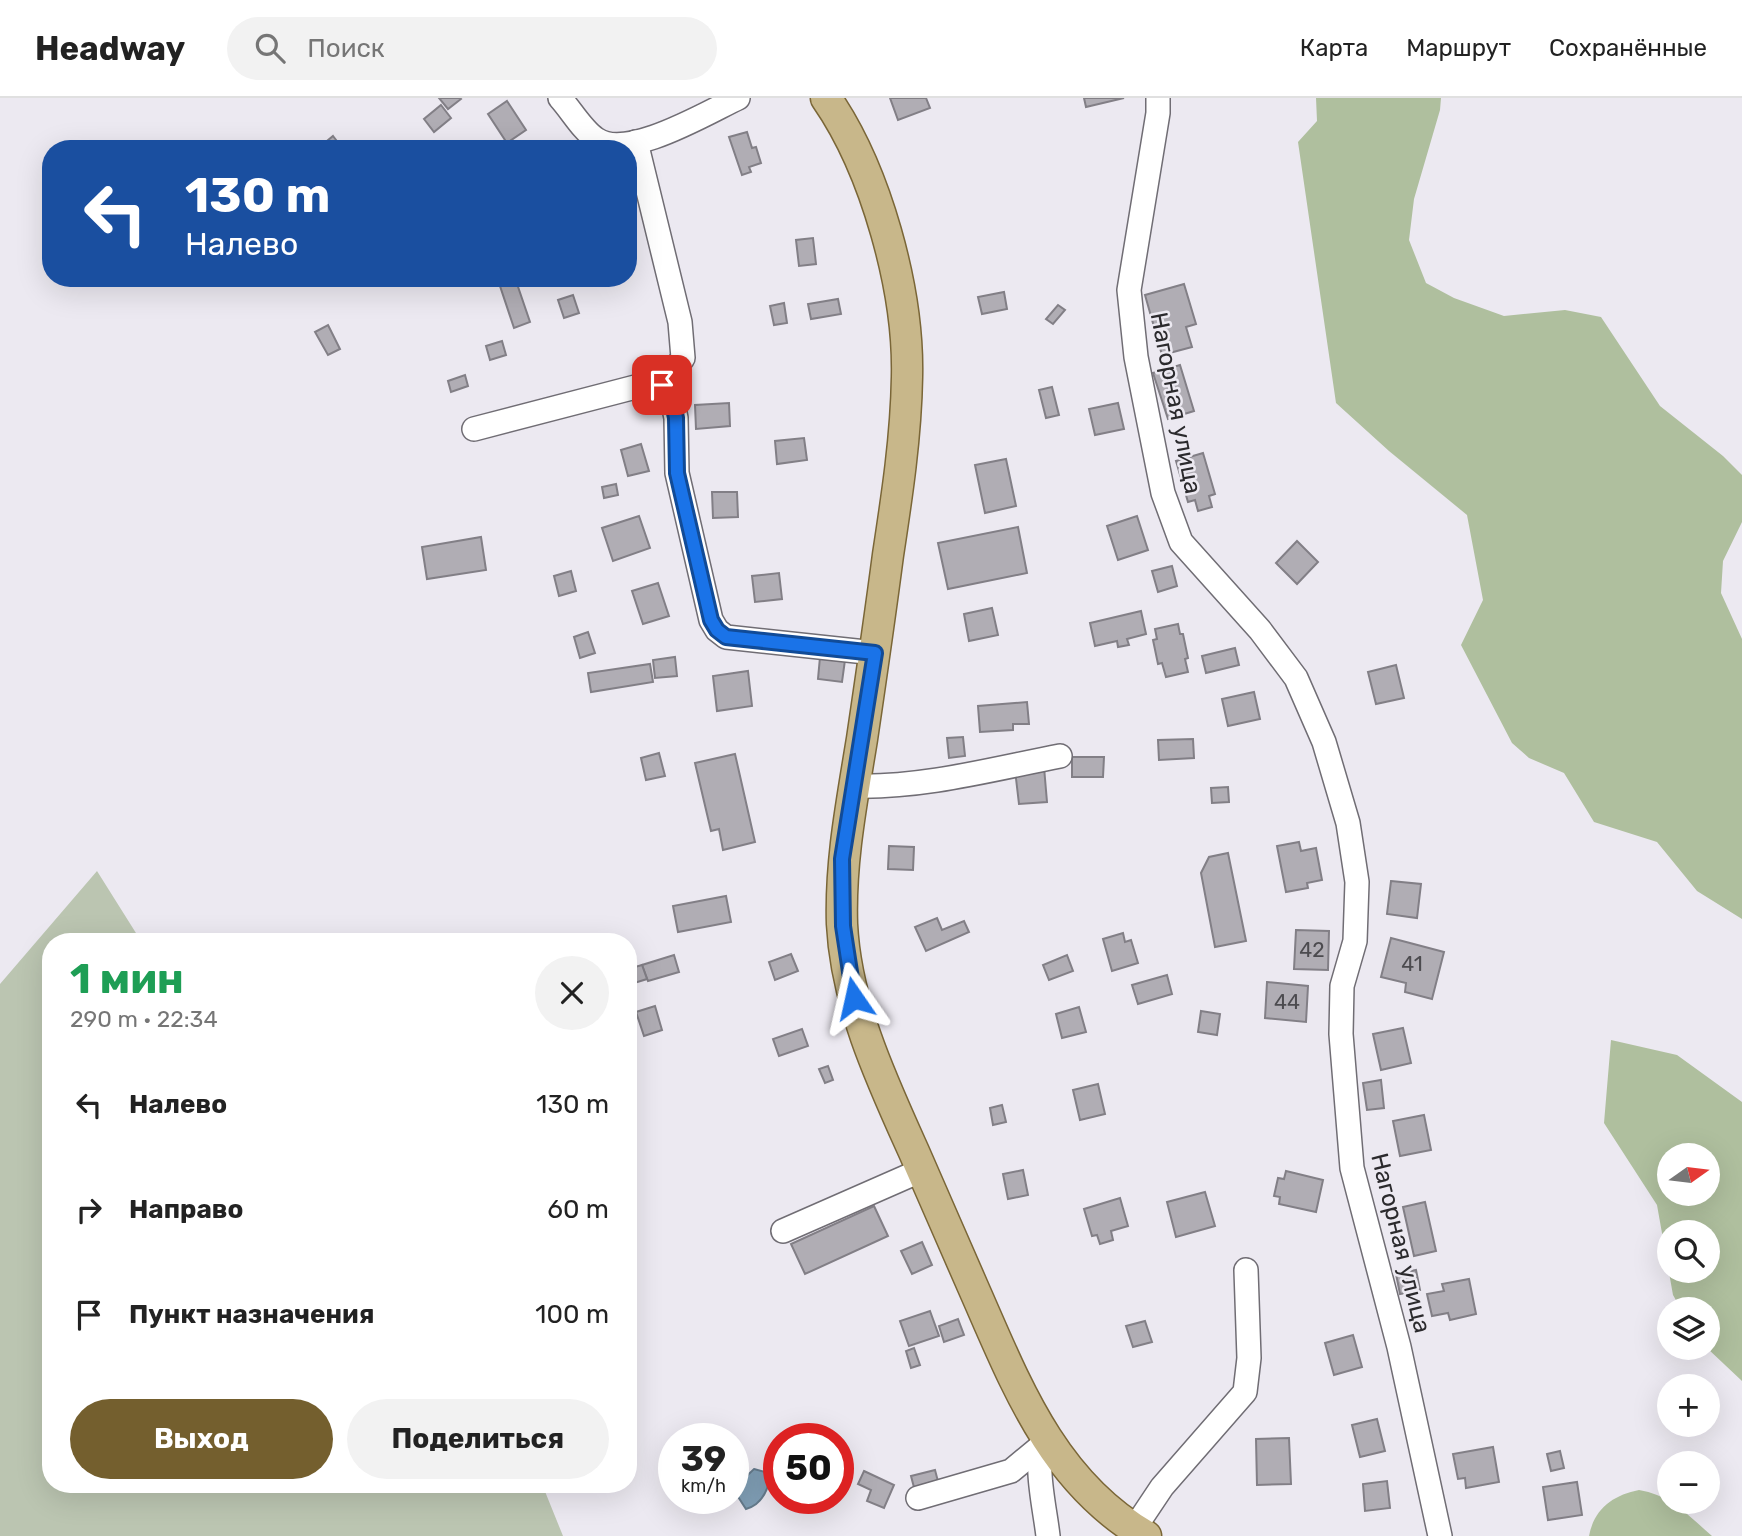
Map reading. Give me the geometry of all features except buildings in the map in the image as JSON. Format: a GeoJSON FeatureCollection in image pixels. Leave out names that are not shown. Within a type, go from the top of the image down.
{"type":"FeatureCollection","features":[{"type":"Feature","properties":{"kind":"main road"},"geometry":{"type":"LineString","coordinates":[[826,98],[862,163],[880,213],[902,316],[907,375],[901,456],[875,653],[842,859],[845,953],[854,998],[867,1040],[922,1170],[1043,1442],[1108,1512],[1140,1532]]}},
{"type":"Feature","properties":{"kind":"street"},"geometry":{"type":"LineString","coordinates":[[560,98],[585,140]]}},
{"type":"Feature","properties":{"kind":"street"},"geometry":{"type":"LineString","coordinates":[[637,142],[655,137],[738,98]]}},
{"type":"Feature","properties":{"kind":"street","name":"Нагорная улица"},"geometry":{"type":"LineString","coordinates":[[1158,98],[1158,113],[1129,289],[1136,357],[1163,494],[1181,542],[1260,631],[1296,678],[1324,742],[1349,823],[1357,882],[1355,941],[1342,986],[1340,1034],[1352,1168],[1399,1347],[1440,1536]]}},
{"type":"Feature","properties":{"kind":"street"},"geometry":{"type":"LineString","coordinates":[[637,146],[680,322],[683,358],[662,385]]}},
{"type":"Feature","properties":{"kind":"street"},"geometry":{"type":"LineString","coordinates":[[474,429],[647,384],[662,385],[671,394],[676,418],[677,473],[711,620],[717,630],[726,637],[875,653]]}},
{"type":"Feature","properties":{"kind":"street"},"geometry":{"type":"LineString","coordinates":[[854,786],[882,787],[946,778],[1060,757]]}},
{"type":"Feature","properties":{"kind":"street"},"geometry":{"type":"LineString","coordinates":[[783,1231],[922,1170]]}},
{"type":"Feature","properties":{"kind":"street"},"geometry":{"type":"LineString","coordinates":[[1140,1532],[1163,1487],[1245,1392],[1249,1358],[1246,1270]]}},
{"type":"Feature","properties":{"kind":"street"},"geometry":{"type":"LineString","coordinates":[[918,1498],[1011,1471],[1043,1442]]}},
{"type":"Feature","properties":{"kind":"street"},"geometry":{"type":"LineString","coordinates":[[1043,1442],[1040,1461],[1048,1536]]}},
{"type":"Feature","properties":{"kind":"green space"},"geometry":{"type":"Polygon","coordinates":[[[1316,98],[1441,98],[1440,110],[1414,199],[1409,240],[1426,283],[1454,298],[1504,316],[1565,310],[1601,317],[1660,406],[1723,456],[1742,475],[1742,522],[1723,561],[1721,593],[1742,639],[1742,919],[1697,891],[1657,842],[1594,822],[1564,773],[1529,758],[1512,743],[1461,645],[1483,600],[1467,515],[1336,403],[1298,142],[1317,121],[1316,98]]]}},
{"type":"Feature","properties":{"kind":"green space"},"geometry":{"type":"Polygon","coordinates":[[[97,871],[136,933],[44,933],[97,871]]]}},
{"type":"Feature","properties":{"kind":"green space"},"geometry":{"type":"Polygon","coordinates":[[[42,935],[42,1493],[546,1493],[563,1536],[0,1536],[0,984],[42,935]]]}},
{"type":"Feature","properties":{"kind":"green space"},"geometry":{"type":"Polygon","coordinates":[[[1611,1040],[1677,1055],[1742,1102],[1742,1381],[1720,1360],[1720,1297],[1674,1297],[1671,1283],[1720,1283],[1720,1220],[1660,1220],[1657,1206],[1720,1206],[1720,1143],[1657,1143],[1657,1205],[1604,1123],[1611,1040]]]}},
{"type":"Feature","properties":{"kind":"green space"},"geometry":{"type":"Polygon","coordinates":[[[1639,1490],[1657,1495],[1657,1514],[1687,1514],[1712,1536],[1589,1536],[1600,1511],[1613,1500],[1639,1490]]]}},
{"type":"Feature","properties":{"kind":"water"},"geometry":{"type":"Polygon","coordinates":[[[754,1469],[763,1471],[763,1496],[756,1505],[749,1508],[749,1474],[754,1469]]]}},
{"type":"Feature","properties":{"kind":"route"},"geometry":{"type":"LineString","coordinates":[[662,385],[671,394],[676,418],[677,473],[711,620],[717,630],[726,637],[875,653],[842,859],[845,953],[854,998]]}}]}
